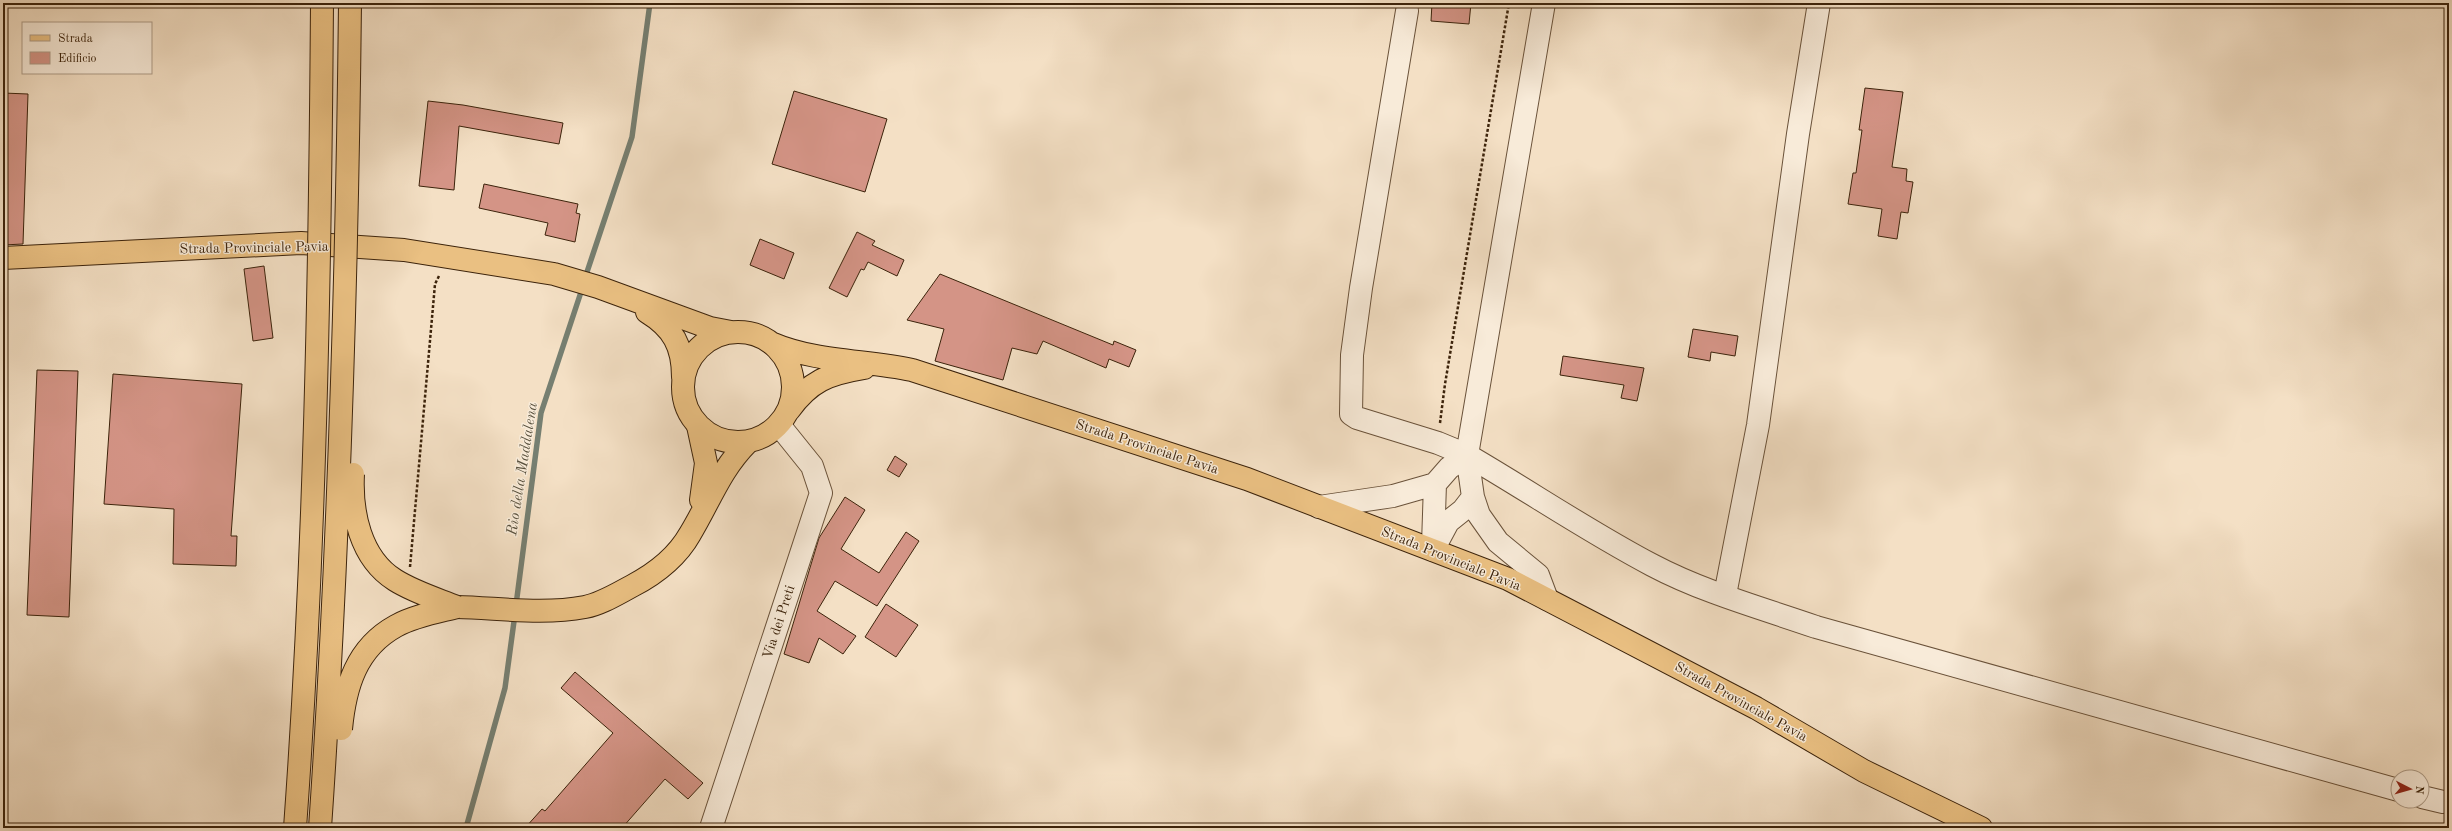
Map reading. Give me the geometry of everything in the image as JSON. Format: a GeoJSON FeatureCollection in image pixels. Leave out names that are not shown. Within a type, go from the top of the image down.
{"type":"FeatureCollection","features":[{"type":"Feature","properties":{"kind":"main road"},"geometry":{"type":"LineString","coordinates":[[295,828],[310,570],[318,344],[322,3]]}},
{"type":"Feature","properties":{"kind":"main road"},"geometry":{"type":"LineString","coordinates":[[320,828],[329,706],[344,344],[350,3]]}},
{"type":"Feature","properties":{"kind":"main road","name":"Strada Provinciale Pavia"},"geometry":{"type":"LineString","coordinates":[[3,258],[301,243],[404,250],[554,274],[598,287],[710,328],[752,334],[771,343],[808,356],[889,365],[912,370],[1240,477],[1508,579],[1756,708],[1864,770],[1981,828]]}},
{"type":"Feature","properties":{"kind":"main road","name":"Strada Provinciale Pavia"},"geometry":{"type":"LineString","coordinates":[[598,287],[648,312],[671,330],[681,353],[683,397],[688,412],[698,426],[713,437],[730,442],[748,442],[764,436],[783,418],[800,394],[823,379],[845,371],[889,365]]}},
{"type":"Feature","properties":{"kind":"main road","name":"Strada Provinciale Pavia"},"geometry":{"type":"LineString","coordinates":[[683,380],[687,364],[696,350],[706,341],[731,332]]}},
{"type":"Feature","properties":{"kind":"main road","name":"Strada Provinciale Pavia"},"geometry":{"type":"LineString","coordinates":[[771,343],[782,354],[789,366],[793,381],[792,397],[783,418]]}},
{"type":"Feature","properties":{"kind":"main road"},"geometry":{"type":"LineString","coordinates":[[344,344],[356,390],[352,489],[353,509],[357,526],[370,552],[394,579],[457,607]]}},
{"type":"Feature","properties":{"kind":"main road"},"geometry":{"type":"LineString","coordinates":[[690,535],[705,477],[704,451],[698,426]]}},
{"type":"Feature","properties":{"kind":"main road"},"geometry":{"type":"LineString","coordinates":[[333,828],[343,706],[348,682],[369,646],[396,626],[457,607],[552,611],[586,607],[613,596],[642,581],[666,564],[690,535],[718,479],[734,455],[748,442]]}},
{"type":"Feature","properties":{"kind":"street"},"geometry":{"type":"LineString","coordinates":[[1544,3],[1467,455],[1473,497],[1479,514],[1498,542],[1538,575],[1547,599]]}},
{"type":"Feature","properties":{"kind":"street"},"geometry":{"type":"LineString","coordinates":[[1725,595],[1758,425],[1798,134],[1820,3]]}},
{"type":"Feature","properties":{"kind":"street"},"geometry":{"type":"LineString","coordinates":[[1407,11],[1360,288],[1352,355],[1351,414],[1357,418],[1438,443],[1467,455],[1652,565],[1684,580],[1816,628],[2390,788]]}},
{"type":"Feature","properties":{"kind":"street","name":"Via dei Preti"},"geometry":{"type":"LineString","coordinates":[[711,828],[821,493],[812,466],[783,418]]}},
{"type":"Feature","properties":{"kind":"street"},"geometry":{"type":"LineString","coordinates":[[1319,507],[1393,496],[1435,484],[1449,468],[1467,455]]}},
{"type":"Feature","properties":{"kind":"street"},"geometry":{"type":"LineString","coordinates":[[1432,550],[1435,484]]}},
{"type":"Feature","properties":{"kind":"street"},"geometry":{"type":"LineString","coordinates":[[1432,550],[1448,522],[1463,510],[1473,497]]}},
{"type":"Feature","properties":{"kind":"street"},"geometry":{"type":"LineString","coordinates":[[2430,799],[2443,802]]}},
{"type":"Feature","properties":{"kind":"path"},"geometry":{"type":"LineString","coordinates":[[1438,443],[1445,384],[1509,3]]}},
{"type":"Feature","properties":{"kind":"building"},"geometry":{"type":"Polygon","coordinates":[[[1432,3],[1471,3],[1469,24],[1431,21],[1432,3]]]}},
{"type":"Feature","properties":{"kind":"building"},"geometry":{"type":"Polygon","coordinates":[[[1865,88],[1903,92],[1892,167],[1907,169],[1906,181],[1913,182],[1908,213],[1901,212],[1897,239],[1878,236],[1882,209],[1848,204],[1853,173],[1856,173],[1862,130],[1859,130],[1865,88]]]}},
{"type":"Feature","properties":{"kind":"building"},"geometry":{"type":"Polygon","coordinates":[[[794,91],[887,119],[865,192],[772,164],[794,91]]]}},
{"type":"Feature","properties":{"kind":"building"},"geometry":{"type":"Polygon","coordinates":[[[3,93],[28,94],[23,244],[3,245],[3,93]]]}},
{"type":"Feature","properties":{"kind":"building"},"geometry":{"type":"Polygon","coordinates":[[[428,101],[463,105],[563,123],[559,144],[459,126],[454,190],[419,186],[428,101]]]}},
{"type":"Feature","properties":{"kind":"building"},"geometry":{"type":"Polygon","coordinates":[[[484,184],[578,204],[576,213],[580,214],[575,242],[545,235],[548,223],[479,208],[484,184]]]}},
{"type":"Feature","properties":{"kind":"building"},"geometry":{"type":"Polygon","coordinates":[[[857,232],[875,241],[872,245],[904,260],[897,276],[868,262],[864,270],[861,269],[847,297],[829,288],[857,232]]]}},
{"type":"Feature","properties":{"kind":"building"},"geometry":{"type":"Polygon","coordinates":[[[760,239],[794,253],[784,279],[750,265],[760,239]]]}},
{"type":"Feature","properties":{"kind":"building"},"geometry":{"type":"Polygon","coordinates":[[[264,266],[273,338],[253,341],[244,269],[264,266]]]}},
{"type":"Feature","properties":{"kind":"building"},"geometry":{"type":"Polygon","coordinates":[[[940,274],[1113,345],[1114,341],[1136,350],[1129,367],[1109,359],[1106,368],[1043,341],[1037,354],[1012,348],[1003,380],[935,361],[944,329],[907,320],[940,274]]]}},
{"type":"Feature","properties":{"kind":"building"},"geometry":{"type":"Polygon","coordinates":[[[1693,329],[1738,336],[1735,356],[1711,352],[1710,361],[1688,357],[1693,329]]]}},
{"type":"Feature","properties":{"kind":"building"},"geometry":{"type":"Polygon","coordinates":[[[1563,356],[1644,368],[1637,401],[1621,398],[1624,385],[1560,375],[1563,356]]]}},
{"type":"Feature","properties":{"kind":"building"},"geometry":{"type":"Polygon","coordinates":[[[37,370],[78,371],[69,617],[27,615],[37,370]]]}},
{"type":"Feature","properties":{"kind":"building"},"geometry":{"type":"Polygon","coordinates":[[[113,374],[242,384],[231,536],[237,536],[236,566],[173,564],[174,509],[104,504],[113,374]]]}},
{"type":"Feature","properties":{"kind":"building"},"geometry":{"type":"Polygon","coordinates":[[[895,456],[907,464],[899,477],[887,470],[895,456]]]}},
{"type":"Feature","properties":{"kind":"building"},"geometry":{"type":"Polygon","coordinates":[[[845,497],[865,510],[841,549],[879,573],[906,532],[919,541],[877,606],[835,581],[817,611],[856,636],[843,654],[819,638],[809,663],[784,654],[819,538],[845,497]]]}},
{"type":"Feature","properties":{"kind":"building"},"geometry":{"type":"Polygon","coordinates":[[[886,604],[918,625],[896,657],[865,637],[886,604]]]}},
{"type":"Feature","properties":{"kind":"building"},"geometry":{"type":"Polygon","coordinates":[[[575,672],[703,783],[688,799],[665,779],[622,828],[525,828],[542,809],[545,811],[613,733],[561,688],[575,672]]]}},
{"type":"Feature","properties":{"kind":"waterway","name":"Rio della Maddalena"},"geometry":{"type":"LineString","coordinates":[[585,278],[632,137],[650,3]]}},
{"type":"Feature","properties":{"kind":"waterway","name":"Rio della Maddalena"},"geometry":{"type":"LineString","coordinates":[[516,605],[541,413],[583,286]]}},
{"type":"Feature","properties":{"kind":"waterway","name":"Rio della Maddalena"},"geometry":{"type":"LineString","coordinates":[[466,828],[505,688],[515,614]]}}]}
